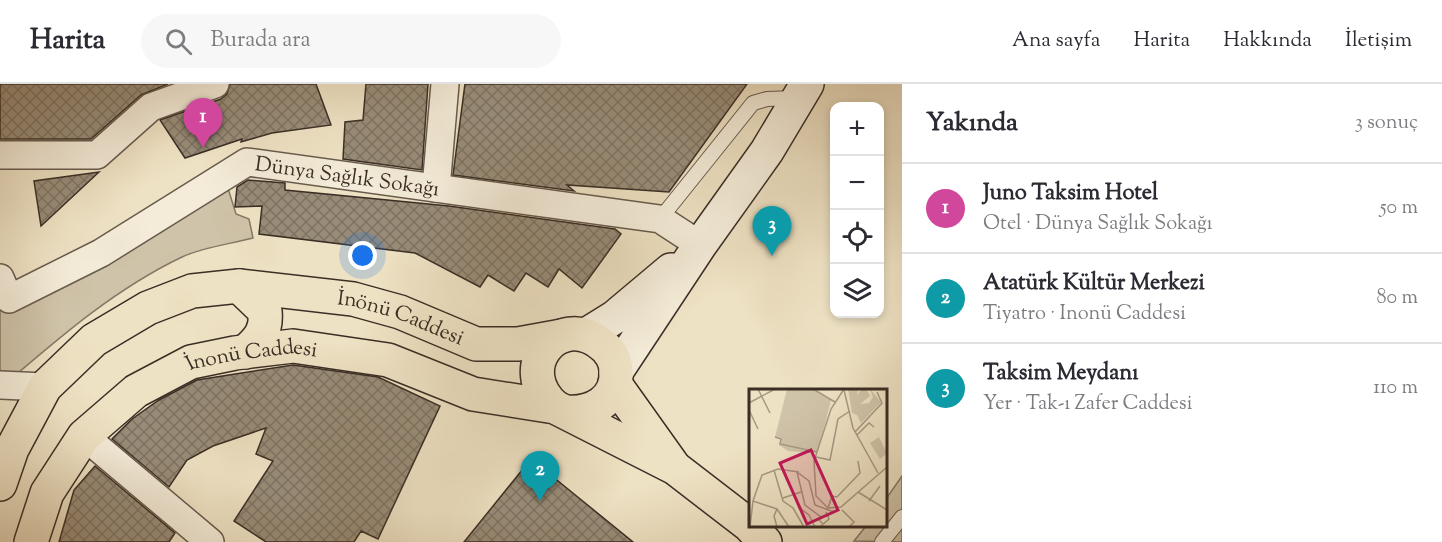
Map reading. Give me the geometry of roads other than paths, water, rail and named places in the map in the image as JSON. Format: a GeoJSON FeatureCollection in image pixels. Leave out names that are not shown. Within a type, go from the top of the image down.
{"type":"FeatureCollection","features":[{"type":"Feature","properties":{"kind":"main road"},"geometry":{"type":"LineString","coordinates":[[560,410],[590,411],[601,404],[700,245],[767,151],[802,91]]}},
{"type":"Feature","properties":{"kind":"main road"},"geometry":{"type":"LineString","coordinates":[[700,245],[615,317],[542,351],[537,363],[539,388],[560,410],[675,468],[749,525]]}},
{"type":"Feature","properties":{"kind":"main road"},"geometry":{"type":"LineString","coordinates":[[238,286],[265,311],[266,324],[262,334],[245,352]]}},
{"type":"Feature","properties":{"kind":"main road","name":"İnönü Caddesi"},"geometry":{"type":"LineString","coordinates":[[0,484],[12,449],[45,387],[94,340],[148,308],[192,291],[238,286],[353,299],[400,312],[476,344],[518,344],[574,335]]}},
{"type":"Feature","properties":{"kind":"main road"},"geometry":{"type":"LineString","coordinates":[[574,335],[607,348],[616,378],[675,468]]}},
{"type":"Feature","properties":{"kind":"main road","name":"İnonü Caddesi"},"geometry":{"type":"LineString","coordinates":[[31,542],[47,493],[84,436],[136,391],[191,362],[293,346],[344,352],[388,360],[473,394],[560,410]]}},
{"type":"Feature","properties":{"kind":"main road"},"geometry":{"type":"LineString","coordinates":[[751,527],[765,542]]}},
{"type":"Feature","properties":{"kind":"street"},"geometry":{"type":"LineString","coordinates":[[0,155],[97,155],[151,107],[215,84]]}},
{"type":"Feature","properties":{"kind":"street"},"geometry":{"type":"LineString","coordinates":[[436,188],[445,84]]}},
{"type":"Feature","properties":{"kind":"street","name":"Dünya Sağlık Sokağı"},"geometry":{"type":"LineString","coordinates":[[0,278],[9,299],[100,253],[247,162],[660,219],[700,245]]}},
{"type":"Feature","properties":{"kind":"street"},"geometry":{"type":"LineString","coordinates":[[0,385],[45,387]]}},
{"type":"Feature","properties":{"kind":"street"},"geometry":{"type":"LineString","coordinates":[[84,436],[210,542]]}},
{"type":"Feature","properties":{"kind":"lane"},"geometry":{"type":"LineString","coordinates":[[660,219],[753,103],[802,91]]}},
{"type":"Feature","properties":{"kind":"lane"},"geometry":{"type":"LineString","coordinates":[[882,542],[902,517]]}},
{"type":"Feature","properties":{"kind":"place","name":"Juno Taksim Hotel"},"geometry":{"type":"Point","coordinates":[203,148]}},
{"type":"Feature","properties":{"kind":"place","name":"Taksim Meydanı"},"geometry":{"type":"Point","coordinates":[772,256]}},
{"type":"Feature","properties":{"kind":"place","name":"Atatürk Kültür Merkezi"},"geometry":{"type":"Point","coordinates":[540,501]}}]}
